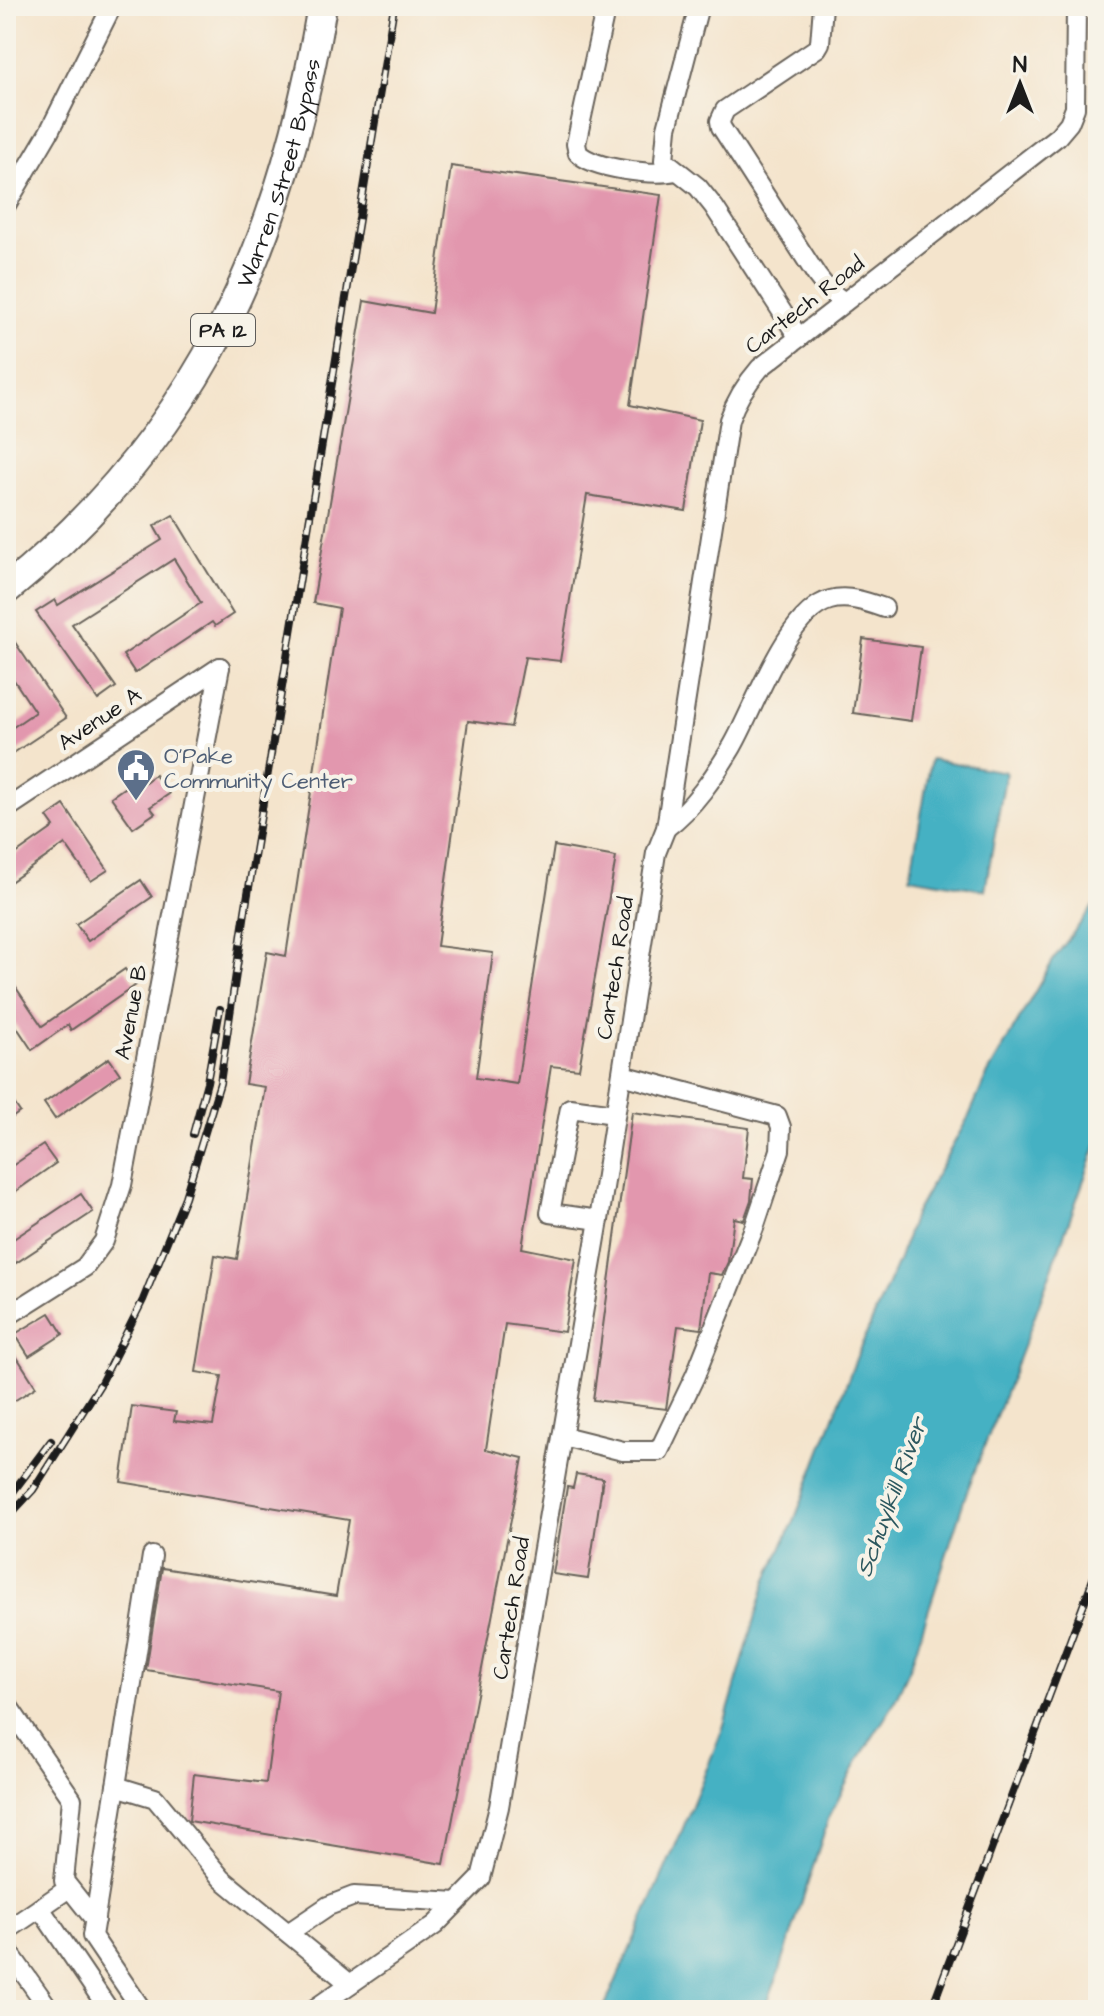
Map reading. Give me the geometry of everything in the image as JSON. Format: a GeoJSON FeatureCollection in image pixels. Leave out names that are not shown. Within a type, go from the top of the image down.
{"type":"FeatureCollection","features":[{"type":"Feature","properties":{"kind":"highway","name":"Warren Street Bypass"},"geometry":{"type":"LineString","coordinates":[[6,565],[55,521],[114,460],[165,392],[193,346],[231,269],[261,190],[283,111],[303,6]]}},
{"type":"Feature","properties":{"kind":"highway","name":"Warren Street Bypass"},"geometry":{"type":"LineString","coordinates":[[6,590],[68,534],[128,472],[180,403],[210,355],[248,276],[279,196],[297,130],[322,6]]}},
{"type":"Feature","properties":{"kind":"street"},"geometry":{"type":"LineString","coordinates":[[6,205],[49,132],[112,6]]}},
{"type":"Feature","properties":{"kind":"street"},"geometry":{"type":"LineString","coordinates":[[606,6],[576,144],[578,153],[593,163],[653,173],[676,171]]}},
{"type":"Feature","properties":{"kind":"street"},"geometry":{"type":"LineString","coordinates":[[823,6],[817,48],[725,110],[720,121],[817,276],[828,290],[844,302]]}},
{"type":"Feature","properties":{"kind":"street","name":"Cartech Road"},"geometry":{"type":"LineString","coordinates":[[313,2010],[435,1925],[481,1878],[499,1807],[563,1436],[656,853],[666,828],[729,420],[739,394],[760,368],[1058,136],[1069,123],[1075,108],[1076,6]]}},
{"type":"Feature","properties":{"kind":"street"},"geometry":{"type":"LineString","coordinates":[[701,8],[667,128],[664,160],[698,187],[714,207],[799,338]]}},
{"type":"Feature","properties":{"kind":"street"},"geometry":{"type":"LineString","coordinates":[[666,828],[699,797],[732,746],[784,643],[804,617],[831,599],[857,599],[884,608]]}},
{"type":"Feature","properties":{"kind":"street","name":"Avenue A"},"geometry":{"type":"LineString","coordinates":[[6,809],[220,667]]}},
{"type":"Feature","properties":{"kind":"street","name":"Avenue B"},"geometry":{"type":"LineString","coordinates":[[7,1313],[85,1267],[104,1241],[122,1185],[220,667]]}},
{"type":"Feature","properties":{"kind":"street"},"geometry":{"type":"LineString","coordinates":[[563,1436],[623,1451],[659,1451],[720,1314],[780,1150],[781,1127],[777,1116],[622,1075]]}},
{"type":"Feature","properties":{"kind":"street"},"geometry":{"type":"LineString","coordinates":[[599,1220],[550,1213],[570,1108],[615,1114]]}},
{"type":"Feature","properties":{"kind":"street"},"geometry":{"type":"LineString","coordinates":[[142,2010],[92,1936],[152,1556]]}},
{"type":"Feature","properties":{"kind":"street"},"geometry":{"type":"LineString","coordinates":[[6,1703],[72,1799],[64,1881],[95,1920]]}},
{"type":"Feature","properties":{"kind":"street"},"geometry":{"type":"LineString","coordinates":[[116,1786],[155,1798],[222,1879],[350,1984]]}},
{"type":"Feature","properties":{"kind":"street"},"geometry":{"type":"LineString","coordinates":[[6,1931],[69,1888]]}},
{"type":"Feature","properties":{"kind":"street"},"geometry":{"type":"LineString","coordinates":[[288,1933],[328,1906],[354,1896],[457,1902]]}},
{"type":"Feature","properties":{"kind":"street"},"geometry":{"type":"LineString","coordinates":[[40,1908],[109,2010]]}},
{"type":"Feature","properties":{"kind":"street"},"geometry":{"type":"LineString","coordinates":[[6,1948],[50,2010]]}},
{"type":"Feature","properties":{"kind":"water"},"geometry":{"type":"Polygon","coordinates":[[[931,759],[1006,772],[985,890],[910,877],[931,759]]]}},
{"type":"Feature","properties":{"kind":"water","name":"Schuylkill River"},"geometry":{"type":"Polygon","coordinates":[[[1098,900],[1098,1141],[966,1494],[910,1668],[892,1707],[860,1757],[829,1817],[764,2010],[603,2010],[681,1833],[723,1728],[766,1581],[794,1521],[914,1215],[969,1116],[986,1077],[1055,957],[1098,900]]]}},
{"type":"Feature","properties":{"kind":"building"},"geometry":{"type":"Polygon","coordinates":[[[451,166],[661,195],[630,405],[700,420],[686,511],[587,495],[560,661],[525,657],[511,727],[468,721],[437,946],[493,953],[476,1078],[517,1084],[554,846],[616,857],[579,1069],[551,1066],[522,1248],[576,1259],[564,1332],[505,1324],[486,1449],[523,1458],[444,1864],[189,1821],[194,1774],[266,1783],[278,1691],[146,1670],[162,1568],[336,1596],[349,1520],[121,1482],[132,1406],[176,1412],[174,1421],[213,1425],[222,1376],[196,1372],[215,1255],[237,1259],[265,1087],[245,1084],[267,952],[286,956],[339,608],[313,603],[364,301],[431,313],[451,166]]]}},
{"type":"Feature","properties":{"kind":"building"},"geometry":{"type":"Polygon","coordinates":[[[173,515],[233,614],[215,626],[212,622],[135,673],[123,655],[201,603],[174,559],[72,624],[116,687],[98,700],[36,612],[55,600],[58,605],[162,540],[154,526],[173,515]]]}},
{"type":"Feature","properties":{"kind":"building"},"geometry":{"type":"Polygon","coordinates":[[[6,629],[66,718],[6,758],[6,732],[35,712],[6,668],[6,629]]]}},
{"type":"Feature","properties":{"kind":"building"},"geometry":{"type":"Polygon","coordinates":[[[863,639],[921,647],[911,721],[853,713],[863,639]]]}},
{"type":"Feature","properties":{"kind":"building","name":"O’Pake Community Center"},"geometry":{"type":"Polygon","coordinates":[[[155,775],[169,794],[150,807],[155,813],[133,828],[111,797],[134,781],[138,787],[155,775]]]}},
{"type":"Feature","properties":{"kind":"building"},"geometry":{"type":"Polygon","coordinates":[[[64,805],[108,870],[91,881],[65,844],[6,885],[6,861],[54,827],[47,817],[64,805]]]}},
{"type":"Feature","properties":{"kind":"building"},"geometry":{"type":"Polygon","coordinates":[[[141,880],[152,897],[88,941],[76,924],[141,880]]]}},
{"type":"Feature","properties":{"kind":"building"},"geometry":{"type":"Polygon","coordinates":[[[125,969],[136,985],[71,1030],[68,1025],[32,1050],[6,1011],[6,973],[42,1026],[125,969]]]}},
{"type":"Feature","properties":{"kind":"building"},"geometry":{"type":"Polygon","coordinates":[[[109,1058],[120,1074],[55,1119],[44,1103],[109,1058]]]}},
{"type":"Feature","properties":{"kind":"building"},"geometry":{"type":"Polygon","coordinates":[[[6,1091],[20,1112],[6,1122],[6,1091]]]}},
{"type":"Feature","properties":{"kind":"building"},"geometry":{"type":"Polygon","coordinates":[[[632,1112],[749,1128],[743,1178],[753,1179],[751,1200],[744,1220],[734,1218],[728,1262],[722,1275],[708,1273],[701,1329],[678,1326],[666,1409],[593,1400],[632,1112]]]}},
{"type":"Feature","properties":{"kind":"building"},"geometry":{"type":"Polygon","coordinates":[[[43,1145],[56,1163],[6,1198],[6,1170],[43,1145]]]}},
{"type":"Feature","properties":{"kind":"building"},"geometry":{"type":"Polygon","coordinates":[[[81,1194],[93,1212],[16,1263],[6,1244],[81,1194]]]}},
{"type":"Feature","properties":{"kind":"building"},"geometry":{"type":"Polygon","coordinates":[[[50,1313],[63,1334],[29,1356],[15,1334],[50,1313]]]}},
{"type":"Feature","properties":{"kind":"building"},"geometry":{"type":"Polygon","coordinates":[[[15,1354],[36,1387],[6,1406],[6,1359],[15,1354]]]}},
{"type":"Feature","properties":{"kind":"building"},"geometry":{"type":"Polygon","coordinates":[[[576,1474],[603,1478],[588,1579],[553,1574],[567,1487],[573,1488],[576,1474]]]}},
{"type":"Feature","properties":{"kind":"railway"},"geometry":{"type":"LineString","coordinates":[[6,1519],[33,1490],[101,1383],[143,1300],[185,1197],[220,1083],[245,912],[394,6]]}},
{"type":"Feature","properties":{"kind":"railway"},"geometry":{"type":"LineString","coordinates":[[193,1134],[207,1082],[220,1009]]}},
{"type":"Feature","properties":{"kind":"railway"},"geometry":{"type":"LineString","coordinates":[[6,1501],[51,1441]]}},
{"type":"Feature","properties":{"kind":"railway"},"geometry":{"type":"LineString","coordinates":[[931,2010],[1098,1566]]}},
{"type":"Feature","properties":{"kind":"place","name":"O’Pake Community Center"},"geometry":{"type":"Point","coordinates":[136,802]}}]}
